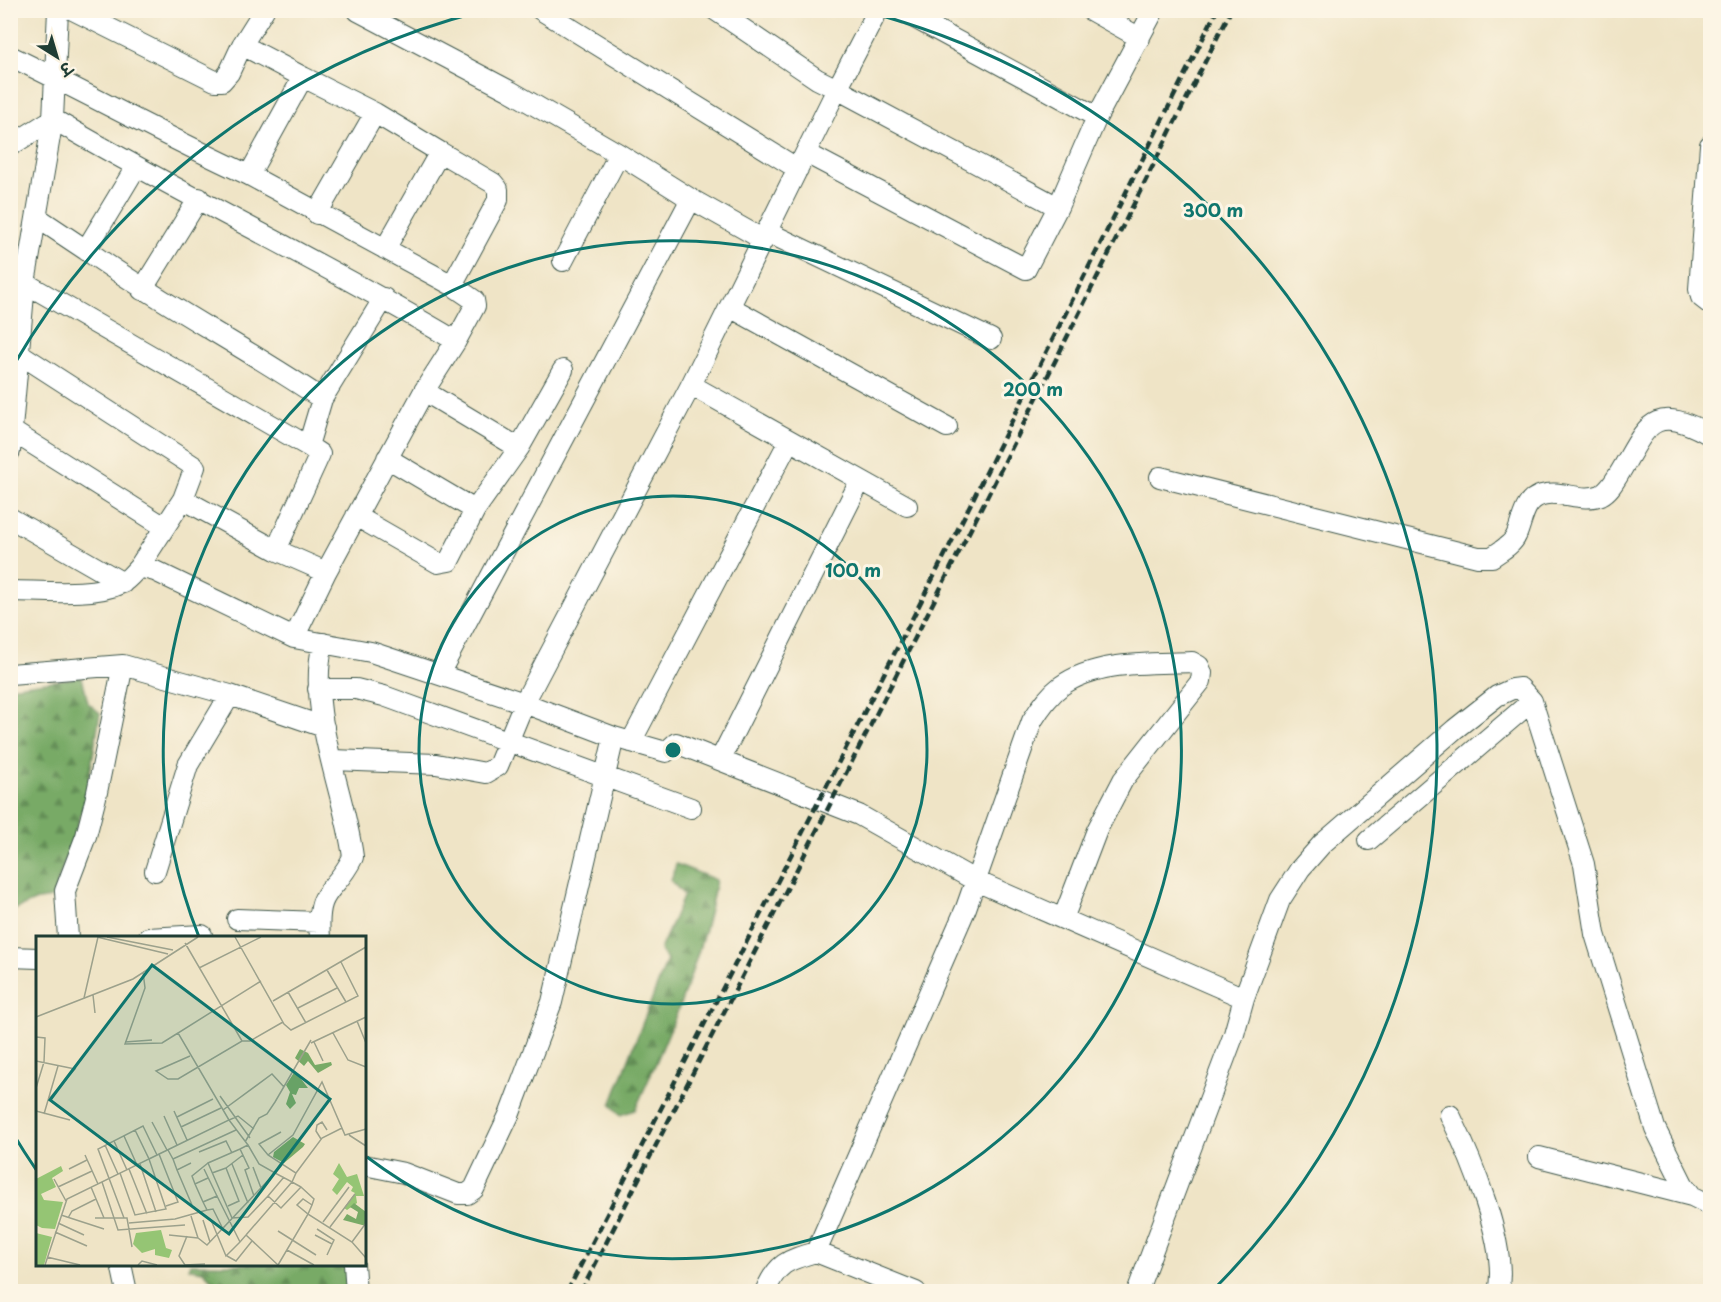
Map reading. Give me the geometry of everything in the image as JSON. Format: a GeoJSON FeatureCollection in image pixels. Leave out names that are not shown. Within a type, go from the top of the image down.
{"type":"FeatureCollection","features":[{"type":"Feature","properties":{"kind":"street"},"geometry":{"type":"LineString","coordinates":[[10,451],[25,283],[38,218],[53,119],[58,10]]}},
{"type":"Feature","properties":{"kind":"street"},"geometry":{"type":"LineString","coordinates":[[73,10],[215,81],[222,81],[229,73],[242,45],[264,10]]}},
{"type":"Feature","properties":{"kind":"street"},"geometry":{"type":"LineString","coordinates":[[358,10],[510,91],[691,199],[765,236],[991,339]]}},
{"type":"Feature","properties":{"kind":"street"},"geometry":{"type":"LineString","coordinates":[[541,10],[802,161],[1026,269],[1058,207],[1097,117],[1154,10]]}},
{"type":"Feature","properties":{"kind":"street"},"geometry":{"type":"LineString","coordinates":[[715,10],[817,79],[1058,207]]}},
{"type":"Feature","properties":{"kind":"street"},"geometry":{"type":"LineString","coordinates":[[900,10],[1097,117]]}},
{"type":"Feature","properties":{"kind":"street"},"geometry":{"type":"LineString","coordinates":[[1089,10],[1140,38]]}},
{"type":"Feature","properties":{"kind":"street"},"geometry":{"type":"LineString","coordinates":[[333,760],[436,764],[486,773],[498,766],[524,703],[730,308],[837,89],[870,14]]}},
{"type":"Feature","properties":{"kind":"street"},"geometry":{"type":"LineString","coordinates":[[242,45],[375,113],[493,183],[500,195],[452,285]]}},
{"type":"Feature","properties":{"kind":"street"},"geometry":{"type":"LineString","coordinates":[[10,56],[180,144],[249,175],[317,214],[452,285],[474,300],[476,306],[424,391],[387,458],[294,638]]}},
{"type":"Feature","properties":{"kind":"street"},"geometry":{"type":"LineString","coordinates":[[249,175],[303,77]]}},
{"type":"Feature","properties":{"kind":"street"},"geometry":{"type":"LineString","coordinates":[[317,214],[375,113]]}},
{"type":"Feature","properties":{"kind":"street"},"geometry":{"type":"LineString","coordinates":[[10,146],[53,119]]}},
{"type":"Feature","properties":{"kind":"street"},"geometry":{"type":"LineString","coordinates":[[53,119],[136,167],[199,198],[384,298],[456,341]]}},
{"type":"Feature","properties":{"kind":"street"},"geometry":{"type":"LineString","coordinates":[[1710,145],[1699,289],[1701,297],[1710,304]]}},
{"type":"Feature","properties":{"kind":"street"},"geometry":{"type":"LineString","coordinates":[[385,249],[440,152]]}},
{"type":"Feature","properties":{"kind":"street"},"geometry":{"type":"LineString","coordinates":[[563,261],[619,154]]}},
{"type":"Feature","properties":{"kind":"street"},"geometry":{"type":"LineString","coordinates":[[86,250],[136,167]]}},
{"type":"Feature","properties":{"kind":"street"},"geometry":{"type":"LineString","coordinates":[[142,290],[199,198]]}},
{"type":"Feature","properties":{"kind":"street"},"geometry":{"type":"LineString","coordinates":[[439,674],[691,199]]}},
{"type":"Feature","properties":{"kind":"street"},"geometry":{"type":"LineString","coordinates":[[38,218],[142,290],[258,355],[322,399]]}},
{"type":"Feature","properties":{"kind":"street"},"geometry":{"type":"LineString","coordinates":[[25,283],[320,454],[276,550]]}},
{"type":"Feature","properties":{"kind":"street"},"geometry":{"type":"LineString","coordinates":[[308,446],[322,399],[384,298]]}},
{"type":"Feature","properties":{"kind":"street"},"geometry":{"type":"LineString","coordinates":[[730,308],[947,427]]}},
{"type":"Feature","properties":{"kind":"street"},"geometry":{"type":"LineString","coordinates":[[10,591],[83,591],[123,583],[139,567],[163,526],[183,499],[195,467],[20,354]]}},
{"type":"Feature","properties":{"kind":"street"},"geometry":{"type":"LineString","coordinates":[[356,516],[438,563],[444,564],[453,557],[475,510],[519,448],[563,370]]}},
{"type":"Feature","properties":{"kind":"street"},"geometry":{"type":"LineString","coordinates":[[691,385],[907,506]]}},
{"type":"Feature","properties":{"kind":"street"},"geometry":{"type":"LineString","coordinates":[[424,391],[519,448]]}},
{"type":"Feature","properties":{"kind":"street"},"geometry":{"type":"LineString","coordinates":[[1160,477],[1478,557],[1492,557],[1515,537],[1530,502],[1542,495],[1585,498],[1600,495],[1611,487],[1643,431],[1657,423],[1685,421],[1710,435]]}},
{"type":"Feature","properties":{"kind":"street"},"geometry":{"type":"LineString","coordinates":[[12,431],[163,526]]}},
{"type":"Feature","properties":{"kind":"street"},"geometry":{"type":"LineString","coordinates":[[366,1165],[404,1173],[458,1194],[467,1194],[474,1189],[510,1113],[552,1002],[605,775],[789,441]]}},
{"type":"Feature","properties":{"kind":"street"},"geometry":{"type":"LineString","coordinates":[[387,458],[475,510]]}},
{"type":"Feature","properties":{"kind":"street"},"geometry":{"type":"LineString","coordinates":[[720,760],[860,481]]}},
{"type":"Feature","properties":{"kind":"street"},"geometry":{"type":"LineString","coordinates":[[183,499],[276,550],[326,573]]}},
{"type":"Feature","properties":{"kind":"street"},"geometry":{"type":"LineString","coordinates":[[10,518],[123,583]]}},
{"type":"Feature","properties":{"kind":"street"},"geometry":{"type":"LineString","coordinates":[[139,567],[155,571],[294,638],[371,652],[623,739],[666,752],[676,743],[720,760],[859,815],[976,881],[1244,998]]}},
{"type":"Feature","properties":{"kind":"street"},"geometry":{"type":"LineString","coordinates":[[237,919],[319,929],[321,900],[341,877],[353,857],[324,727],[318,689],[317,672],[323,643]]}},
{"type":"Feature","properties":{"kind":"street"},"geometry":{"type":"LineString","coordinates":[[816,1252],[976,881],[1032,721],[1044,703],[1062,685],[1095,670],[1192,662],[1199,666],[1203,673],[1201,681],[1123,780],[1097,830],[1063,919]]}},
{"type":"Feature","properties":{"kind":"street"},"geometry":{"type":"LineString","coordinates":[[10,674],[123,666],[230,695],[324,727]]}},
{"type":"Feature","properties":{"kind":"street"},"geometry":{"type":"LineString","coordinates":[[68,936],[65,891],[86,836],[123,666]]}},
{"type":"Feature","properties":{"kind":"street"},"geometry":{"type":"LineString","coordinates":[[1137,1292],[1234,1034],[1244,998],[1281,900],[1300,868],[1322,844],[1455,729],[1497,696],[1512,688],[1520,688],[1532,701],[1584,864],[1595,934],[1655,1128],[1676,1172],[1692,1197]]}},
{"type":"Feature","properties":{"kind":"street"},"geometry":{"type":"LineString","coordinates":[[318,689],[356,689],[384,696],[691,808]]}},
{"type":"Feature","properties":{"kind":"street"},"geometry":{"type":"LineString","coordinates":[[155,871],[188,765],[230,695]]}},
{"type":"Feature","properties":{"kind":"street"},"geometry":{"type":"LineString","coordinates":[[1370,840],[1532,701]]}},
{"type":"Feature","properties":{"kind":"street"},"geometry":{"type":"LineString","coordinates":[[184,936],[202,935]]}},
{"type":"Feature","properties":{"kind":"street"},"geometry":{"type":"LineString","coordinates":[[10,957],[36,958]]}},
{"type":"Feature","properties":{"kind":"street"},"geometry":{"type":"LineString","coordinates":[[1450,1115],[1473,1161],[1482,1188],[1499,1261],[1498,1292]]}},
{"type":"Feature","properties":{"kind":"street"},"geometry":{"type":"LineString","coordinates":[[1539,1157],[1692,1197],[1710,1205]]}},
{"type":"Feature","properties":{"kind":"street"},"geometry":{"type":"LineString","coordinates":[[765,1292],[777,1268],[789,1259],[816,1252],[916,1292]]}},
{"type":"Feature","properties":{"kind":"street"},"geometry":{"type":"LineString","coordinates":[[121,1266],[127,1292]]}},
{"type":"Feature","properties":{"kind":"street"},"geometry":{"type":"LineString","coordinates":[[354,1266],[356,1292]]}},
{"type":"Feature","properties":{"kind":"green space"},"geometry":{"type":"Polygon","coordinates":[[[82,677],[88,703],[100,713],[85,803],[52,898],[37,900],[11,911],[10,687],[82,677]]]}},
{"type":"Feature","properties":{"kind":"green space"},"geometry":{"type":"Polygon","coordinates":[[[676,864],[716,880],[710,910],[683,998],[660,1055],[635,1110],[621,1115],[611,1105],[667,960],[660,950],[684,895],[671,881],[676,864]]]}},
{"type":"Feature","properties":{"kind":"green space"},"geometry":{"type":"Polygon","coordinates":[[[190,1266],[347,1266],[347,1291],[224,1291],[203,1271],[189,1268],[190,1266]]]}},
{"type":"Feature","properties":{"kind":"railway"},"geometry":{"type":"LineString","coordinates":[[567,1292],[951,543],[1217,10]]}},
{"type":"Feature","properties":{"kind":"railway"},"geometry":{"type":"LineString","coordinates":[[581,1292],[984,503],[1231,10]]}}]}
